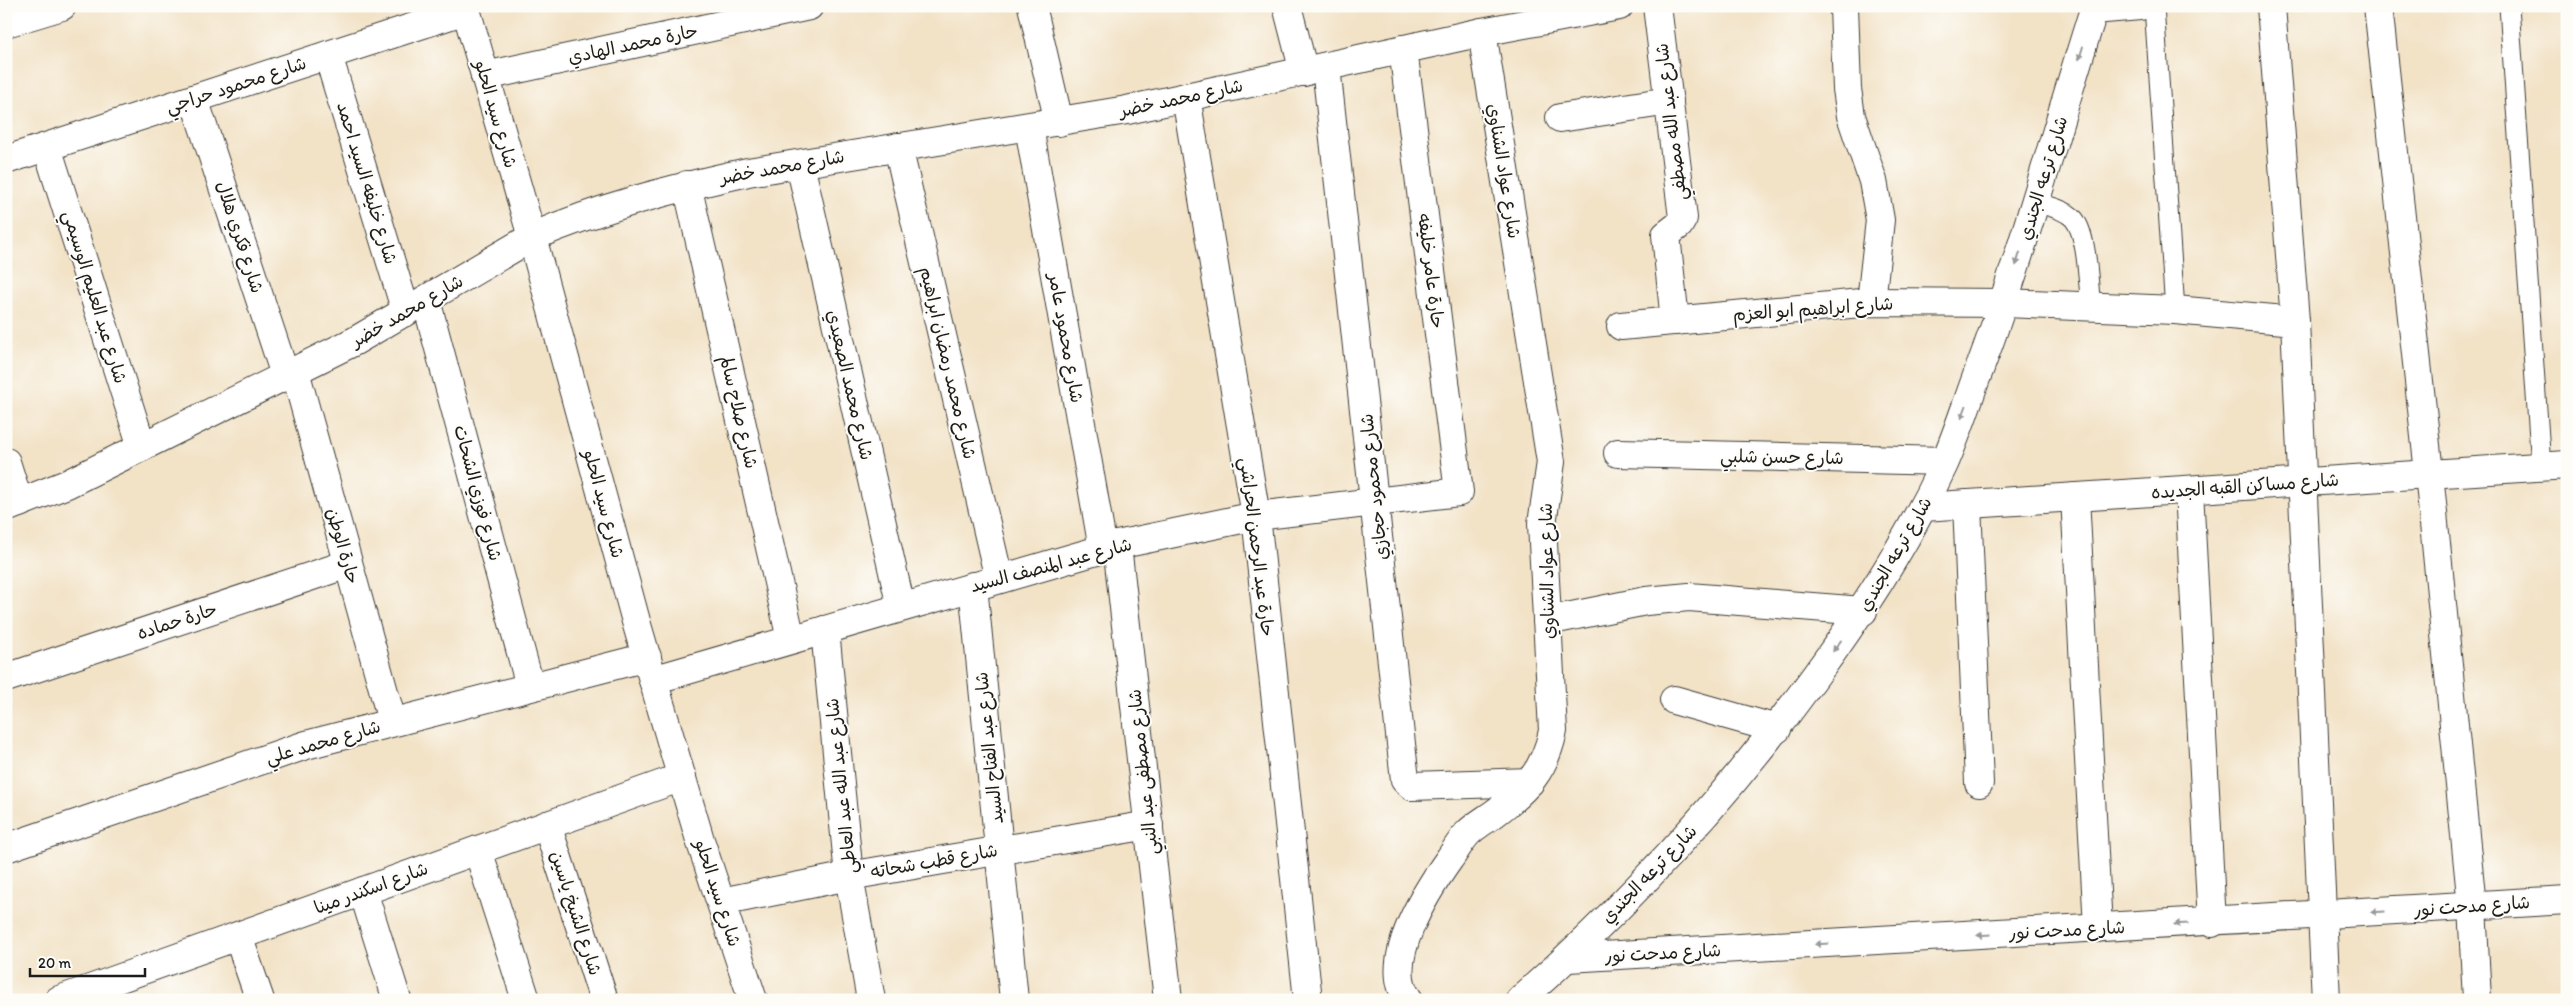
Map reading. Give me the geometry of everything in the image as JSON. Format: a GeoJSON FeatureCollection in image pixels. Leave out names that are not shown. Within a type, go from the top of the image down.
{"type":"FeatureCollection","features":[{"type":"Feature","properties":{"kind":"street"},"geometry":{"type":"LineString","coordinates":[[6,23],[62,6]]}},
{"type":"Feature","properties":{"kind":"street","name":"حارة محمد الهادي"},"geometry":{"type":"LineString","coordinates":[[485,76],[809,6]]}},
{"type":"Feature","properties":{"kind":"street"},"geometry":{"type":"LineString","coordinates":[[1032,6],[1059,122]]}},
{"type":"Feature","properties":{"kind":"street","name":"شارع محمود حجازي"},"geometry":{"type":"LineString","coordinates":[[1287,6],[1315,69],[1376,502],[1405,780],[1412,786],[1530,782]]}},
{"type":"Feature","properties":{"kind":"street","name":"شارع محمد خضر"},"geometry":{"type":"LineString","coordinates":[[12,506],[67,484],[355,341],[532,237],[559,225],[687,185],[898,147],[1059,122],[1186,97],[1482,32],[1537,13],[1619,6]]}},
{"type":"Feature","properties":{"kind":"street","name":"شارع عبد الله مصطفي"},"geometry":{"type":"LineString","coordinates":[[1657,6],[1683,218],[1679,225],[1666,235],[1675,321]]}},
{"type":"Feature","properties":{"kind":"street"},"geometry":{"type":"LineString","coordinates":[[1844,6],[1848,98],[1861,148],[1873,181],[1880,220],[1871,302]]}},
{"type":"Feature","properties":{"kind":"street"},"geometry":{"type":"LineString","coordinates":[[2094,8],[2140,6]]}},
{"type":"Feature","properties":{"kind":"street"},"geometry":{"type":"LineString","coordinates":[[2271,6],[2294,320],[2326,1000]]}},
{"type":"Feature","properties":{"kind":"street"},"geometry":{"type":"LineString","coordinates":[[2378,6],[2429,473],[2472,906],[2477,1000]]}},
{"type":"Feature","properties":{"kind":"street","name":"شارع سيد الحلو"},"geometry":{"type":"LineString","coordinates":[[466,8],[532,237],[650,668],[720,902],[752,1000]]}},
{"type":"Feature","properties":{"kind":"street","name":"شارع محمود حراجي"},"geometry":{"type":"LineString","coordinates":[[6,160],[466,8]]}},
{"type":"Feature","properties":{"kind":"street","name":"شارع ترعه الجندي"},"geometry":{"type":"LineString","coordinates":[[1520,1000],[1568,958],[1675,850],[1777,728],[1863,611],[1923,507],[1945,461],[2005,303],[2094,8]]}},
{"type":"Feature","properties":{"kind":"street","name":"شارع عواد الشناوي"},"geometry":{"type":"LineString","coordinates":[[1409,1000],[1405,996],[1398,971],[1406,935],[1432,883],[1468,833],[1503,807],[1530,782],[1548,755],[1553,731],[1542,524],[1543,504],[1551,462],[1482,32]]}},
{"type":"Feature","properties":{"kind":"street","name":"حارة عامر خليفه"},"geometry":{"type":"LineString","coordinates":[[1403,49],[1459,492]]}},
{"type":"Feature","properties":{"kind":"street","name":"شارع خليفه السيد احمد"},"geometry":{"type":"LineString","coordinates":[[328,55],[416,306]]}},
{"type":"Feature","properties":{"kind":"street","name":"حارة عبد الرحمن الحراشي"},"geometry":{"type":"LineString","coordinates":[[1186,97],[1256,516],[1308,1000]]}},
{"type":"Feature","properties":{"kind":"street","name":"شارع فكري هلال"},"geometry":{"type":"LineString","coordinates":[[194,99],[290,373]]}},
{"type":"Feature","properties":{"kind":"street"},"geometry":{"type":"LineString","coordinates":[[1560,118],[1669,101]]}},
{"type":"Feature","properties":{"kind":"street","name":"شارع محمود عامر"},"geometry":{"type":"LineString","coordinates":[[1029,126],[1110,547]]}},
{"type":"Feature","properties":{"kind":"street","name":"شارع عبد العليم الوسيمي"},"geometry":{"type":"LineString","coordinates":[[47,147],[142,447]]}},
{"type":"Feature","properties":{"kind":"street","name":"شارع محمد رمضان ابراهيم"},"geometry":{"type":"LineString","coordinates":[[898,147],[999,579]]}},
{"type":"Feature","properties":{"kind":"street","name":"شارع محمد الصعيدي"},"geometry":{"type":"LineString","coordinates":[[800,164],[901,607]]}},
{"type":"Feature","properties":{"kind":"street","name":"شارع صلاح سالم"},"geometry":{"type":"LineString","coordinates":[[687,185],[791,640]]}},
{"type":"Feature","properties":{"kind":"street","name":"شارع ابراهيم ابو العزم"},"geometry":{"type":"LineString","coordinates":[[1621,326],[1871,302],[2005,303],[2175,310],[2294,320]]}},
{"type":"Feature","properties":{"kind":"street","name":"شارع فوزي الشحات"},"geometry":{"type":"LineString","coordinates":[[416,306],[530,686]]}},
{"type":"Feature","properties":{"kind":"street","name":"حارة الوطن"},"geometry":{"type":"LineString","coordinates":[[290,373],[348,564],[392,721]]}},
{"type":"Feature","properties":{"kind":"street","name":"شارع حسن شلبي"},"geometry":{"type":"LineString","coordinates":[[1618,454],[1945,461]]}},
{"type":"Feature","properties":{"kind":"street"},"geometry":{"type":"LineString","coordinates":[[6,462],[12,506]]}},
{"type":"Feature","properties":{"kind":"street","name":"شارع مساكن القبه الجديده"},"geometry":{"type":"LineString","coordinates":[[1923,507],[2554,466]]}},
{"type":"Feature","properties":{"kind":"street"},"geometry":{"type":"LineString","coordinates":[[2189,490],[2212,922]]}},
{"type":"Feature","properties":{"kind":"street","name":"شارع عبد المنصف السيد"},"geometry":{"type":"LineString","coordinates":[[650,668],[791,640],[1110,547],[1256,516],[1459,492]]}},
{"type":"Feature","properties":{"kind":"street"},"geometry":{"type":"LineString","coordinates":[[2075,497],[2098,928]]}},
{"type":"Feature","properties":{"kind":"street"},"geometry":{"type":"LineString","coordinates":[[1967,504],[1979,783]]}},
{"type":"Feature","properties":{"kind":"street","name":"شارع مصطفى عبد النبي"},"geometry":{"type":"LineString","coordinates":[[1110,547],[1148,826],[1168,1000]]}},
{"type":"Feature","properties":{"kind":"street","name":"حارة حماده"},"geometry":{"type":"LineString","coordinates":[[6,678],[348,564]]}},
{"type":"Feature","properties":{"kind":"street","name":"شارع عبد الفتاح السيد"},"geometry":{"type":"LineString","coordinates":[[973,586],[1014,1000]]}},
{"type":"Feature","properties":{"kind":"street"},"geometry":{"type":"LineString","coordinates":[[1547,621],[1646,601],[1689,597],[1863,611]]}},
{"type":"Feature","properties":{"kind":"street","name":"شارع عبد الله عبد العاطي"},"geometry":{"type":"LineString","coordinates":[[825,630],[849,876],[871,1000]]}},
{"type":"Feature","properties":{"kind":"street","name":"شارع محمد علي"},"geometry":{"type":"LineString","coordinates":[[6,848],[231,769],[306,745],[530,686],[650,668]]}},
{"type":"Feature","properties":{"kind":"street"},"geometry":{"type":"LineString","coordinates":[[1674,700],[1777,728]]}},
{"type":"Feature","properties":{"kind":"street","name":"شارع اسكندر مينا"},"geometry":{"type":"LineString","coordinates":[[59,1000],[682,777]]}},
{"type":"Feature","properties":{"kind":"street","name":"شارع الشيخ ياسين"},"geometry":{"type":"LineString","coordinates":[[547,825],[604,1000]]}},
{"type":"Feature","properties":{"kind":"street","name":"شارع قطب شحاته"},"geometry":{"type":"LineString","coordinates":[[720,902],[849,876],[1148,826]]}},
{"type":"Feature","properties":{"kind":"street"},"geometry":{"type":"LineString","coordinates":[[478,850],[526,1000]]}},
{"type":"Feature","properties":{"kind":"street"},"geometry":{"type":"LineString","coordinates":[[363,891],[398,1000]]}},
{"type":"Feature","properties":{"kind":"street","name":"شارع مدحت نور"},"geometry":{"type":"LineString","coordinates":[[1568,958],[2322,916],[2567,900]]}},
{"type":"Feature","properties":{"kind":"street"},"geometry":{"type":"LineString","coordinates":[[238,936],[260,1000]]}},
{"type":"Feature","properties":{"kind":"lane"},"geometry":{"type":"LineString","coordinates":[[2154,6],[2175,310]]}},
{"type":"Feature","properties":{"kind":"lane"},"geometry":{"type":"LineString","coordinates":[[2509,6],[2554,466]]}},
{"type":"Feature","properties":{"kind":"lane"},"geometry":{"type":"LineString","coordinates":[[2035,203],[2058,209],[2074,219],[2082,234],[2091,307]]}}]}
